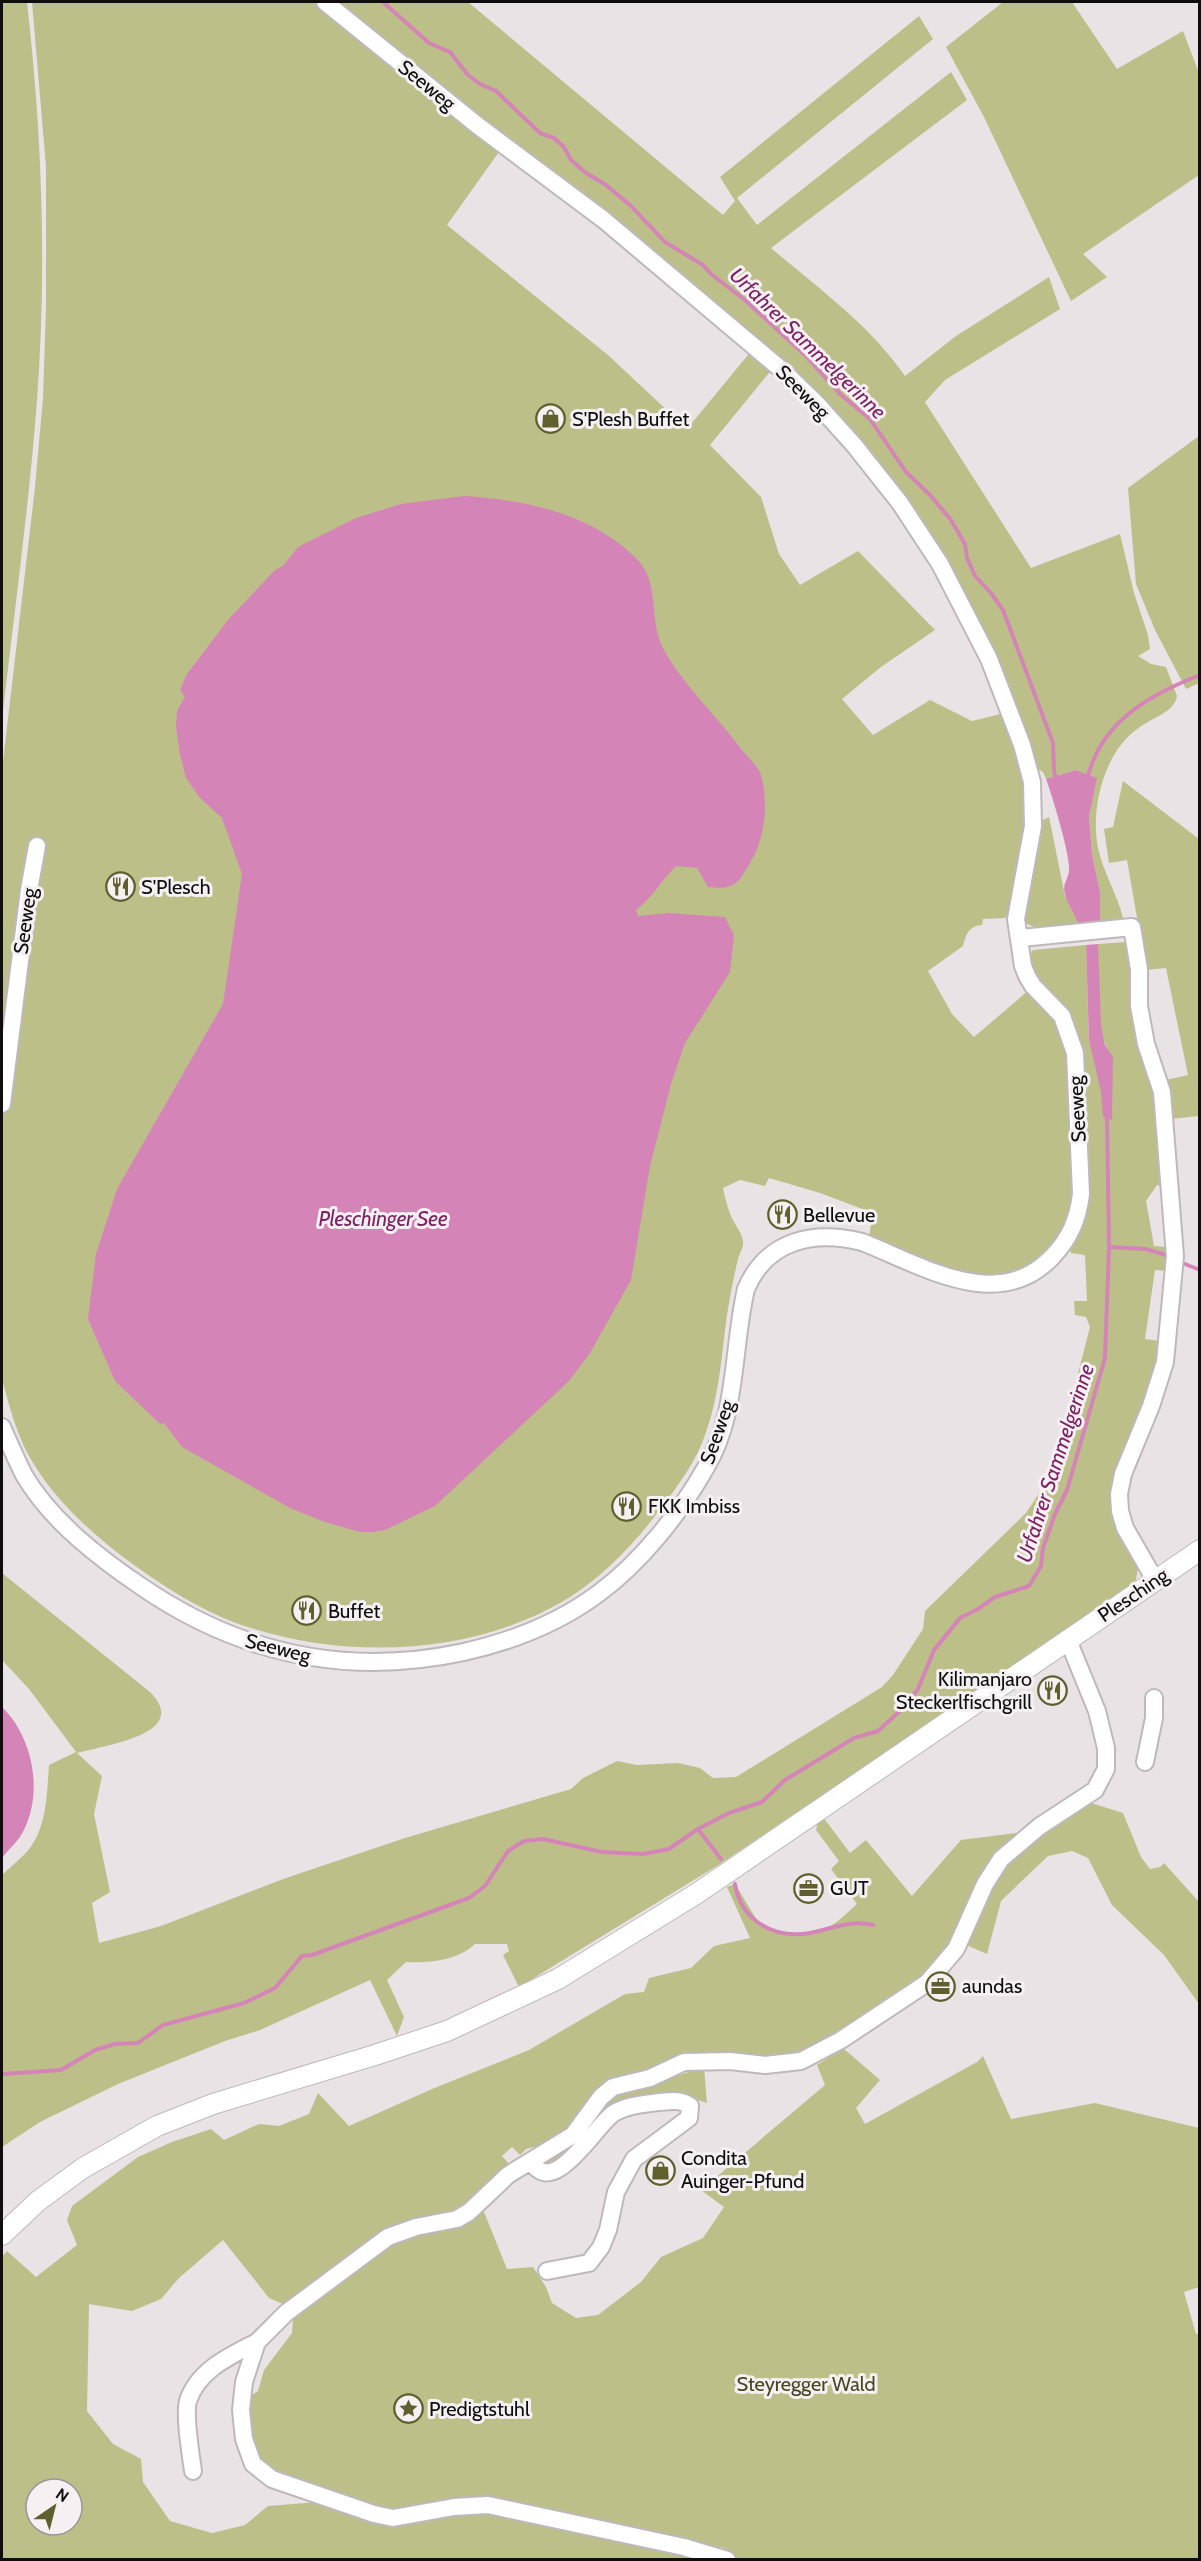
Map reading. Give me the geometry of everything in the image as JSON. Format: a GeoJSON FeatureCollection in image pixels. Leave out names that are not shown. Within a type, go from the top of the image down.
{"type":"FeatureCollection","features":[{"type":"Feature","properties":{"kind":"main road","name":"Plesching"},"geometry":{"type":"LineString","coordinates":[[2,2235],[39,2201],[83,2168],[157,2126],[213,2104],[436,2035],[473,2020],[558,1979],[696,1894],[1200,1550]]}},
{"type":"Feature","properties":{"kind":"street","name":"Seeweg"},"geometry":{"type":"LineString","coordinates":[[2,1427],[26,1477],[57,1516],[91,1549],[171,1607],[196,1621],[238,1639],[289,1653],[329,1660],[404,1662],[479,1648],[505,1642],[550,1624],[597,1595],[640,1557],[669,1520],[706,1468],[720,1436],[731,1391],[746,1290],[751,1277],[767,1257],[799,1240],[816,1236],[845,1238],[862,1242],[958,1280],[989,1285],[1005,1284],[1025,1277],[1048,1262],[1065,1240],[1077,1218],[1081,1194],[1075,1053],[1062,1016],[1027,976],[1023,966],[1021,938],[1016,919],[1030,847],[1034,806],[1032,782],[1022,745],[989,659],[940,564],[900,503],[854,445],[818,405],[747,339],[604,220],[477,126],[325,2]]}},
{"type":"Feature","properties":{"kind":"street","name":"Seeweg"},"geometry":{"type":"LineString","coordinates":[[2,1104],[29,890],[38,846]]}},
{"type":"Feature","properties":{"kind":"street"},"geometry":{"type":"LineString","coordinates":[[1021,938],[1132,927],[1139,969],[1138,1006],[1146,1044],[1162,1092],[1174,1256],[1165,1362],[1151,1406],[1123,1474],[1119,1494],[1120,1511],[1125,1528],[1155,1580]]}},
{"type":"Feature","properties":{"kind":"street"},"geometry":{"type":"LineString","coordinates":[[193,2471],[187,2402],[204,2374],[228,2357],[257,2342],[286,2313],[374,2246],[400,2231],[457,2219],[481,2203],[508,2175],[573,2135],[605,2092],[613,2087],[650,2079],[684,2062],[730,2061],[765,2065],[801,2061],[841,2040],[927,1983],[956,1948],[984,1884],[1001,1859],[1040,1826],[1095,1790],[1106,1769],[1106,1748],[1097,1711],[1068,1640]]}},
{"type":"Feature","properties":{"kind":"street"},"geometry":{"type":"LineString","coordinates":[[1145,1762],[1154,1718],[1154,1698]]}},
{"type":"Feature","properties":{"kind":"street"},"geometry":{"type":"LineString","coordinates":[[531,2161],[543,2173],[550,2173],[563,2166],[612,2114],[625,2108],[672,2101],[685,2102],[690,2106],[689,2118],[634,2159],[616,2192],[609,2230],[601,2247],[589,2262],[547,2271]]}},
{"type":"Feature","properties":{"kind":"street"},"geometry":{"type":"LineString","coordinates":[[257,2342],[244,2382],[241,2410],[244,2439],[253,2464],[273,2479],[374,2514],[393,2518],[454,2507],[488,2505],[684,2547],[727,2559]]}},
{"type":"Feature","properties":{"kind":"green space"},"geometry":{"type":"Polygon","coordinates":[[[2,2],[27,2],[39,150],[42,300],[34,440],[2,720],[2,2]]]}},
{"type":"Feature","properties":{"kind":"green space"},"geometry":{"type":"Polygon","coordinates":[[[32,2],[317,2],[501,149],[447,225],[608,355],[687,429],[752,350],[773,368],[710,445],[761,497],[779,554],[800,585],[858,551],[935,630],[881,667],[842,699],[873,735],[930,700],[972,721],[1005,713],[1023,774],[1023,838],[1009,914],[1005,918],[983,919],[982,925],[969,931],[963,946],[928,971],[952,1014],[974,1037],[1029,990],[1048,1009],[1068,1043],[1072,1192],[1070,1213],[1050,1251],[1019,1274],[968,1278],[869,1237],[873,1213],[820,1193],[769,1178],[765,1186],[740,1180],[723,1188],[732,1219],[742,1236],[743,1244],[730,1298],[715,1398],[698,1453],[655,1516],[626,1550],[605,1570],[570,1597],[532,1617],[492,1632],[450,1642],[406,1647],[363,1647],[319,1643],[277,1635],[236,1623],[196,1605],[134,1565],[93,1533],[67,1508],[29,1456],[8,1402],[2,1379],[2,770],[35,487],[43,398],[46,307],[46,167],[32,2]]]}},
{"type":"Feature","properties":{"kind":"green space"},"geometry":{"type":"Polygon","coordinates":[[[333,2],[468,2],[723,215],[735,201],[720,177],[919,16],[933,39],[737,198],[757,225],[951,72],[967,100],[771,248],[860,324],[891,357],[905,376],[956,336],[1049,277],[1060,309],[945,380],[925,402],[1031,568],[1120,534],[1134,593],[1148,635],[1150,649],[1138,656],[1151,664],[1166,667],[1177,696],[1168,710],[1128,737],[1117,750],[1102,782],[1096,816],[1098,848],[1123,918],[1100,921],[1100,892],[1092,854],[1089,816],[1096,778],[1076,770],[1046,779],[1043,772],[1036,768],[1008,692],[855,439],[542,167],[333,2]]]}},
{"type":"Feature","properties":{"kind":"green space"},"geometry":{"type":"Polygon","coordinates":[[[1003,2],[1072,2],[1117,69],[1183,31],[1199,73],[1199,175],[1083,254],[1107,277],[1071,301],[984,117],[946,47],[1003,2]]]}},
{"type":"Feature","properties":{"kind":"green space"},"geometry":{"type":"Polygon","coordinates":[[[1199,436],[1199,683],[1186,689],[1155,630],[1136,584],[1128,488],[1199,436]]]}},
{"type":"Feature","properties":{"kind":"green space"},"geometry":{"type":"Polygon","coordinates":[[[1123,781],[1199,839],[1199,1116],[1171,1119],[1166,1080],[1188,1075],[1166,968],[1146,970],[1127,860],[1109,863],[1104,829],[1113,827],[1123,781]]]}},
{"type":"Feature","properties":{"kind":"green space"},"geometry":{"type":"Polygon","coordinates":[[[1049,817],[1065,896],[1074,910],[1078,924],[1043,928],[1024,922],[1024,903],[1039,848],[1043,820],[1049,817]]]}},
{"type":"Feature","properties":{"kind":"green space"},"geometry":{"type":"Polygon","coordinates":[[[1126,942],[1155,1094],[1164,1186],[1157,1185],[1146,1201],[1154,1246],[1166,1247],[1167,1271],[1155,1270],[1145,1339],[1159,1341],[1158,1361],[1153,1382],[1113,1488],[1114,1521],[1138,1569],[1135,1584],[720,1864],[519,1987],[503,1955],[509,1951],[507,1944],[475,1944],[468,1950],[451,1957],[424,1962],[406,1962],[387,1980],[404,2017],[397,2036],[370,1980],[260,2030],[225,2041],[118,2084],[40,2122],[2,2147],[2,1875],[20,1859],[36,1839],[45,1808],[49,1765],[76,1752],[29,1689],[2,1660],[2,1573],[150,1692],[160,1706],[160,1718],[153,1728],[123,1741],[77,1753],[102,1776],[94,1814],[110,1892],[92,1903],[99,1943],[161,1926],[286,1878],[405,1838],[571,1789],[583,1778],[617,1761],[637,1765],[678,1763],[700,1768],[713,1778],[736,1777],[882,1687],[893,1675],[923,1629],[925,1611],[1026,1513],[1046,1483],[1067,1416],[1090,1327],[1086,1317],[1075,1315],[1074,1301],[1087,1301],[1085,1255],[1071,1253],[1070,1245],[1080,1065],[1028,958],[1033,950],[1086,945],[1089,1040],[1091,1047],[1113,1057],[1102,1034],[1099,1019],[1098,944],[1126,942]]]}},
{"type":"Feature","properties":{"kind":"green space"},"geometry":{"type":"Polygon","coordinates":[[[1088,1802],[1123,1813],[1141,1857],[1150,1869],[1160,1867],[1164,1863],[1199,1902],[1199,2004],[1164,1955],[1112,1905],[1088,1858],[1072,1851],[1048,1856],[1001,1901],[987,1954],[964,1944],[993,1879],[1011,1857],[1088,1802]]]}},
{"type":"Feature","properties":{"kind":"green space","name":"Steyregger Wald"},"geometry":{"type":"Polygon","coordinates":[[[823,1817],[850,1853],[866,1840],[912,1896],[961,1840],[1024,1832],[964,1920],[942,1959],[928,1974],[831,2040],[790,2059],[697,2053],[587,2108],[555,2142],[526,2149],[520,2155],[512,2147],[502,2156],[510,2165],[468,2208],[399,2225],[287,2306],[269,2298],[223,2240],[179,2278],[161,2299],[132,2311],[89,2304],[87,2411],[113,2444],[141,2459],[143,2482],[170,2521],[212,2533],[245,2525],[268,2506],[331,2501],[267,2469],[258,2459],[248,2436],[247,2398],[258,2391],[264,2370],[292,2333],[293,2318],[336,2280],[374,2251],[482,2207],[507,2269],[533,2267],[546,2287],[552,2303],[576,2318],[598,2315],[641,2282],[661,2257],[703,2238],[724,2207],[701,2190],[825,2085],[817,2065],[843,2048],[880,2080],[856,2108],[865,2124],[977,2062],[983,2056],[1011,2119],[1095,2103],[1199,2128],[1199,2287],[1184,2292],[1196,2334],[1199,2334],[1199,2559],[738,2559],[723,2548],[504,2500],[496,2501],[481,2510],[713,2559],[2,2559],[2,2257],[7,2251],[36,2277],[77,2245],[67,2220],[72,2206],[138,2157],[172,2142],[211,2129],[224,2140],[259,2124],[279,2126],[309,2114],[318,2093],[349,2126],[432,2089],[529,2050],[625,1994],[644,1992],[649,1978],[691,1968],[714,1946],[750,1938],[727,1887],[735,1884],[760,1925],[767,1929],[784,1934],[803,1935],[828,1928],[857,1904],[831,1869],[839,1861],[816,1830],[818,1821],[823,1817]]]}},
{"type":"Feature","properties":{"kind":"green space"},"geometry":{"type":"Polygon","coordinates":[[[704,2067],[707,2103],[689,2097],[636,2100],[558,2165],[544,2166],[543,2160],[607,2098],[704,2067]]]}},
{"type":"Feature","properties":{"kind":"water","name":"Pleschinger See"},"geometry":{"type":"Polygon","coordinates":[[[464,496],[533,505],[577,519],[598,529],[635,557],[649,578],[656,626],[664,650],[691,688],[760,772],[765,797],[764,820],[755,853],[742,876],[734,884],[724,887],[708,887],[697,868],[676,866],[636,910],[638,916],[668,913],[725,917],[734,935],[730,972],[685,1043],[671,1084],[650,1166],[631,1280],[590,1353],[569,1381],[435,1506],[385,1530],[360,1532],[325,1522],[290,1508],[182,1447],[164,1423],[160,1424],[115,1381],[88,1319],[96,1254],[117,1189],[223,1004],[242,874],[222,818],[200,798],[186,778],[176,727],[177,711],[185,697],[180,690],[187,674],[228,620],[274,571],[284,565],[298,547],[356,518],[401,504],[464,496]]]}},
{"type":"Feature","properties":{"kind":"water"},"geometry":{"type":"Polygon","coordinates":[[[1076,770],[1097,778],[1089,816],[1092,854],[1100,892],[1100,921],[1078,924],[1064,891],[1069,864],[1046,779],[1076,770]]]}},
{"type":"Feature","properties":{"kind":"water"},"geometry":{"type":"Polygon","coordinates":[[[1098,944],[1101,1025],[1105,1045],[1113,1057],[1112,1120],[1103,1117],[1101,1092],[1089,1040],[1086,945],[1098,944]]]}},
{"type":"Feature","properties":{"kind":"water"},"geometry":{"type":"Polygon","coordinates":[[[2,1707],[22,1735],[28,1751],[34,1786],[28,1821],[20,1837],[2,1858],[2,1707]]]}},
{"type":"Feature","properties":{"kind":"waterway","name":"Urfahrer Sammelgerinne"},"geometry":{"type":"LineString","coordinates":[[383,2],[429,43],[450,52],[468,75],[480,84],[496,91],[540,133],[554,138],[564,147],[571,160],[631,206],[665,242],[703,265],[712,275],[745,300],[806,356],[840,394],[870,419],[906,472],[951,520],[965,544],[967,558],[975,576],[1003,610],[1053,743],[1054,772],[1057,780]]}},
{"type":"Feature","properties":{"kind":"waterway"},"geometry":{"type":"LineString","coordinates":[[1087,780],[1093,760],[1103,742],[1129,713],[1163,692],[1200,675]]}},
{"type":"Feature","properties":{"kind":"waterway","name":"Urfahrer Sammelgerinne"},"geometry":{"type":"LineString","coordinates":[[2,2074],[61,2070],[95,2050],[115,2044],[138,2043],[163,2025],[244,2003],[275,1988],[302,1956],[312,1955],[469,1898],[485,1886],[508,1851],[524,1841],[543,1839],[602,1852],[643,1854],[669,1849],[698,1829],[729,1813],[762,1802],[785,1780],[854,1738],[878,1731],[901,1710],[918,1689],[934,1650],[960,1618],[995,1597],[1029,1586],[1041,1566],[1043,1548],[1055,1514],[1067,1490],[1105,1358],[1109,1247],[1107,1116]]}},
{"type":"Feature","properties":{"kind":"waterway"},"geometry":{"type":"LineString","coordinates":[[1109,1247],[1146,1249],[1166,1255]]}},
{"type":"Feature","properties":{"kind":"waterway"},"geometry":{"type":"LineString","coordinates":[[1180,1262],[1200,1270]]}},
{"type":"Feature","properties":{"kind":"waterway"},"geometry":{"type":"LineString","coordinates":[[698,1829],[721,1859]]}},
{"type":"Feature","properties":{"kind":"waterway"},"geometry":{"type":"LineString","coordinates":[[735,1884],[744,1908],[761,1925],[772,1930],[797,1934],[857,1923],[873,1925]]}},
{"type":"Feature","properties":{"kind":"place","name":"S'Plesh Buffet"},"geometry":{"type":"Point","coordinates":[551,419]}},
{"type":"Feature","properties":{"kind":"place","name":"S'Plesch"},"geometry":{"type":"Point","coordinates":[120,887]}},
{"type":"Feature","properties":{"kind":"place","name":"Bellevue"},"geometry":{"type":"Point","coordinates":[782,1215]}},
{"type":"Feature","properties":{"kind":"place","name":"FKK Imbiss"},"geometry":{"type":"Point","coordinates":[627,1506]}},
{"type":"Feature","properties":{"kind":"place","name":"Buffet"},"geometry":{"type":"Point","coordinates":[307,1611]}},
{"type":"Feature","properties":{"kind":"place","name":"Kilimanjaro Steckerlfischgrill"},"geometry":{"type":"Point","coordinates":[1053,1691]}},
{"type":"Feature","properties":{"kind":"place","name":"GUT"},"geometry":{"type":"Point","coordinates":[809,1888]}},
{"type":"Feature","properties":{"kind":"place","name":"aundas"},"geometry":{"type":"Point","coordinates":[941,1986]}},
{"type":"Feature","properties":{"kind":"place","name":"Condita Auinger-Pfund"},"geometry":{"type":"Point","coordinates":[660,2170]}},
{"type":"Feature","properties":{"kind":"place","name":"Predigtstuhl"},"geometry":{"type":"Point","coordinates":[408,2409]}}]}
